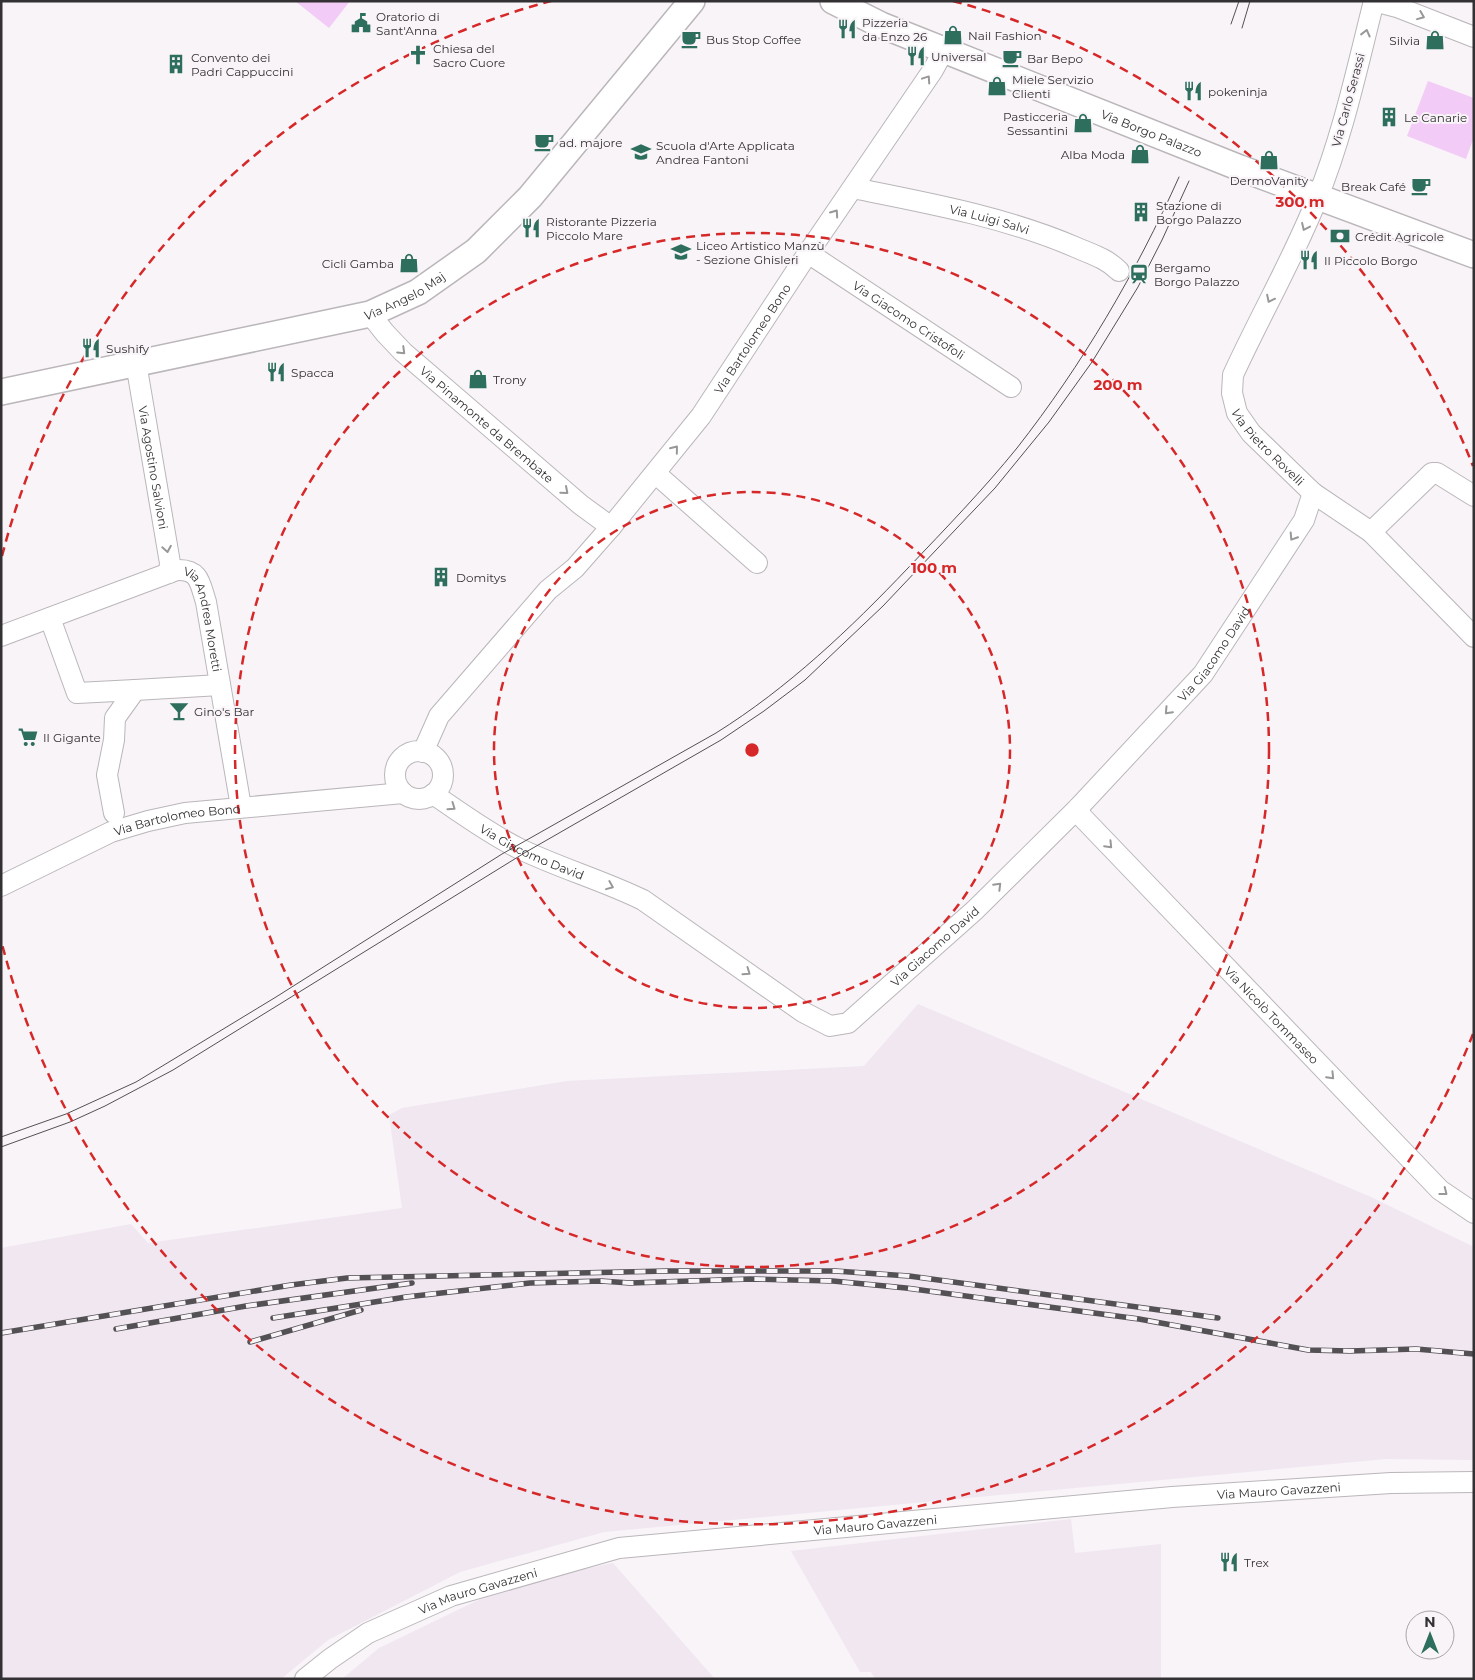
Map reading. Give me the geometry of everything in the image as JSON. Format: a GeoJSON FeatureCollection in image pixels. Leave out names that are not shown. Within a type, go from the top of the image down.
{"type":"FeatureCollection","features":[{"type":"Feature","properties":{"kind":"main road","name":"Via Angelo Maj"},"geometry":{"type":"LineString","coordinates":[[1,392],[370,314],[418,292],[476,251],[530,197],[692,1]]}},
{"type":"Feature","properties":{"kind":"main road","name":"Via Borgo Palazzo"},"geometry":{"type":"LineString","coordinates":[[833,1],[881,25],[944,50],[1318,198],[1474,255]]}},
{"type":"Feature","properties":{"kind":"street"},"geometry":{"type":"LineString","coordinates":[[1374,1],[1397,7],[1474,37]]}},
{"type":"Feature","properties":{"kind":"street","name":"Via Carlo Serassi"},"geometry":{"type":"LineString","coordinates":[[1318,198],[1343,122],[1374,1]]}},
{"type":"Feature","properties":{"kind":"street","name":"Via Bartolomeo Bono"},"geometry":{"type":"LineString","coordinates":[[428,754],[439,716],[548,590],[575,568],[611,527],[701,416],[808,253],[933,70],[944,50]]}},
{"type":"Feature","properties":{"kind":"street","name":"Via Luigi Salvi"},"geometry":{"type":"LineString","coordinates":[[853,188],[946,207],[1042,233],[1110,262],[1118,271]]}},
{"type":"Feature","properties":{"kind":"street","name":"Via Pietro Rovelli"},"geometry":{"type":"LineString","coordinates":[[1318,198],[1234,375],[1232,394],[1237,413],[1251,433],[1313,493],[1371,532],[1474,638]]}},
{"type":"Feature","properties":{"kind":"street","name":"Via Giacomo Cristofoli"},"geometry":{"type":"LineString","coordinates":[[808,253],[1011,387]]}},
{"type":"Feature","properties":{"kind":"street","name":"Via Pinamonte da Brembate"},"geometry":{"type":"LineString","coordinates":[[370,314],[384,333],[403,352],[581,505],[611,527]]}},
{"type":"Feature","properties":{"kind":"street","name":"Via Agostino Salvioni"},"geometry":{"type":"LineString","coordinates":[[136,363],[170,563],[168,573]]}},
{"type":"Feature","properties":{"kind":"street"},"geometry":{"type":"LineString","coordinates":[[655,473],[757,563]]}},
{"type":"Feature","properties":{"kind":"street"},"geometry":{"type":"LineString","coordinates":[[1371,532],[1432,473],[1437,473],[1474,496]]}},
{"type":"Feature","properties":{"kind":"street","name":"Via Giacomo David"},"geometry":{"type":"LineString","coordinates":[[433,794],[516,847],[643,900],[803,1012],[830,1026],[848,1023],[975,910],[1078,808],[1203,674],[1304,520],[1313,493]]}},
{"type":"Feature","properties":{"kind":"street","name":"Via Andrea Moretti"},"geometry":{"type":"LineString","coordinates":[[1,636],[177,570],[186,570],[198,576],[206,602],[241,807]]}},
{"type":"Feature","properties":{"kind":"street"},"geometry":{"type":"LineString","coordinates":[[50,618],[77,693],[220,685]]}},
{"type":"Feature","properties":{"kind":"street"},"geometry":{"type":"LineString","coordinates":[[114,813],[107,775],[114,740],[115,718],[135,690]]}},
{"type":"Feature","properties":{"kind":"street"},"geometry":{"type":"LineString","coordinates":[[400,787],[396,768],[404,757],[409,753],[428,754],[441,767],[443,773],[441,785],[433,794]]}},
{"type":"Feature","properties":{"kind":"street","name":"Via Bartolomeo Bono"},"geometry":{"type":"LineString","coordinates":[[1,886],[111,832],[148,820],[186,812],[366,797],[400,787],[409,796],[421,799],[433,794]]}},
{"type":"Feature","properties":{"kind":"street","name":"Via Nicolò Tommaseo"},"geometry":{"type":"LineString","coordinates":[[1078,808],[1082,816],[1440,1190],[1474,1213]]}},
{"type":"Feature","properties":{"kind":"street","name":"Via Mauro Gavazzeni"},"geometry":{"type":"LineString","coordinates":[[305,1679],[368,1633],[451,1596],[619,1548],[1172,1497],[1391,1483],[1474,1482]]}},
{"type":"Feature","properties":{"kind":"shaded area"},"geometry":{"type":"Polygon","coordinates":[[[295,1],[350,1],[329,28],[295,1]]]}},
{"type":"Feature","properties":{"kind":"shaded area"},"geometry":{"type":"Polygon","coordinates":[[[1428,81],[1474,98],[1474,137],[1466,159],[1407,136],[1428,81]]]}},
{"type":"Feature","properties":{"kind":"shaded area"},"geometry":{"type":"Polygon","coordinates":[[[918,1004],[1371,1197],[1474,1247],[1474,1460],[1386,1459],[604,1532],[460,1572],[328,1640],[281,1679],[1,1679],[1,1248],[131,1224],[148,1243],[402,1208],[389,1115],[402,1108],[567,1081],[864,1066],[918,1004]]]}},
{"type":"Feature","properties":{"kind":"shaded area"},"geometry":{"type":"Polygon","coordinates":[[[1071,1519],[1075,1553],[1161,1544],[1161,1679],[875,1679],[871,1672],[860,1672],[791,1551],[1071,1519]]]}},
{"type":"Feature","properties":{"kind":"shaded area"},"geometry":{"type":"Polygon","coordinates":[[[613,1563],[715,1679],[342,1679],[379,1648],[493,1593],[551,1576],[613,1563]]]}},
{"type":"Feature","properties":{"kind":"tram line"},"geometry":{"type":"LineString","coordinates":[[1231,24],[1239,1]]}},
{"type":"Feature","properties":{"kind":"tram line"},"geometry":{"type":"LineString","coordinates":[[1242,28],[1250,1]]}},
{"type":"Feature","properties":{"kind":"tram line"},"geometry":{"type":"LineString","coordinates":[[1,1137],[66,1114],[136,1082],[276,997],[502,854],[716,733],[793,677],[841,635],[886,591],[964,509],[1017,448],[1064,384],[1106,317],[1145,248],[1179,177]]}},
{"type":"Feature","properties":{"kind":"tram line"},"geometry":{"type":"LineString","coordinates":[[1,1147],[70,1122],[173,1070],[526,852],[721,740],[805,680],[883,606],[995,488],[1049,422],[1092,362],[1138,287],[1189,181]]}},
{"type":"Feature","properties":{"kind":"railway"},"geometry":{"type":"LineString","coordinates":[[1,1333],[291,1285],[347,1278],[668,1271],[835,1271],[909,1276],[1218,1318]]}},
{"type":"Feature","properties":{"kind":"railway"},"geometry":{"type":"LineString","coordinates":[[273,1318],[406,1297],[530,1283],[601,1281],[630,1283],[750,1279],[833,1281],[906,1288],[1139,1319],[1308,1350],[1416,1349],[1474,1354]]}},
{"type":"Feature","properties":{"kind":"railway"},"geometry":{"type":"LineString","coordinates":[[116,1329],[246,1306],[412,1283]]}},
{"type":"Feature","properties":{"kind":"railway"},"geometry":{"type":"LineString","coordinates":[[250,1342],[361,1310]]}},
{"type":"Feature","properties":{"kind":"place","name":"Oratorio di Sant'Anna"},"geometry":{"type":"Point","coordinates":[361,23]}},
{"type":"Feature","properties":{"kind":"place","name":"Pizzeria da Enzo 26"},"geometry":{"type":"Point","coordinates":[847,29]}},
{"type":"Feature","properties":{"kind":"place","name":"Nail Fashion"},"geometry":{"type":"Point","coordinates":[953,35]}},
{"type":"Feature","properties":{"kind":"place","name":"Bus Stop Coffee"},"geometry":{"type":"Point","coordinates":[691,39]}},
{"type":"Feature","properties":{"kind":"place","name":"Silvia"},"geometry":{"type":"Point","coordinates":[1435,40]}},
{"type":"Feature","properties":{"kind":"place","name":"Chiesa del Sacro Cuore"},"geometry":{"type":"Point","coordinates":[418,55]}},
{"type":"Feature","properties":{"kind":"place","name":"Universal"},"geometry":{"type":"Point","coordinates":[916,56]}},
{"type":"Feature","properties":{"kind":"place","name":"Bar Bepo"},"geometry":{"type":"Point","coordinates":[1012,58]}},
{"type":"Feature","properties":{"kind":"place","name":"Convento dei Padri Cappuccini"},"geometry":{"type":"Point","coordinates":[176,64]}},
{"type":"Feature","properties":{"kind":"place","name":"Miele Servizio Clienti"},"geometry":{"type":"Point","coordinates":[997,86]}},
{"type":"Feature","properties":{"kind":"place","name":"pokeninja"},"geometry":{"type":"Point","coordinates":[1193,91]}},
{"type":"Feature","properties":{"kind":"place","name":"Le Canarie"},"geometry":{"type":"Point","coordinates":[1389,117]}},
{"type":"Feature","properties":{"kind":"place","name":"Pasticceria Sessantini"},"geometry":{"type":"Point","coordinates":[1083,123]}},
{"type":"Feature","properties":{"kind":"place","name":"ad. majore"},"geometry":{"type":"Point","coordinates":[544,142]}},
{"type":"Feature","properties":{"kind":"place","name":"Scuola d'Arte Applicata Andrea Fantoni"},"geometry":{"type":"Point","coordinates":[641,152]}},
{"type":"Feature","properties":{"kind":"place","name":"Alba Moda"},"geometry":{"type":"Point","coordinates":[1140,154]}},
{"type":"Feature","properties":{"kind":"place","name":"DermoVanity"},"geometry":{"type":"Point","coordinates":[1269,160]}},
{"type":"Feature","properties":{"kind":"place","name":"Break Café"},"geometry":{"type":"Point","coordinates":[1421,186]}},
{"type":"Feature","properties":{"kind":"place","name":"Stazione di Borgo Palazzo"},"geometry":{"type":"Point","coordinates":[1141,212]}},
{"type":"Feature","properties":{"kind":"place","name":"Ristorante Pizzeria Piccolo Mare"},"geometry":{"type":"Point","coordinates":[531,228]}},
{"type":"Feature","properties":{"kind":"place","name":"Crédit Agricole"},"geometry":{"type":"Point","coordinates":[1340,236]}},
{"type":"Feature","properties":{"kind":"place","name":"Liceo Artistico Manzù - Sezione Ghisleri"},"geometry":{"type":"Point","coordinates":[681,252]}},
{"type":"Feature","properties":{"kind":"place","name":"Il Piccolo Borgo"},"geometry":{"type":"Point","coordinates":[1309,260]}},
{"type":"Feature","properties":{"kind":"place","name":"Cicli Gamba"},"geometry":{"type":"Point","coordinates":[409,263]}},
{"type":"Feature","properties":{"kind":"place","name":"Bergamo Borgo Palazzo"},"geometry":{"type":"Point","coordinates":[1139,274]}},
{"type":"Feature","properties":{"kind":"place","name":"Sushify"},"geometry":{"type":"Point","coordinates":[91,348]}},
{"type":"Feature","properties":{"kind":"place","name":"Spacca"},"geometry":{"type":"Point","coordinates":[276,372]}},
{"type":"Feature","properties":{"kind":"place","name":"Trony"},"geometry":{"type":"Point","coordinates":[478,379]}},
{"type":"Feature","properties":{"kind":"place","name":"Domitys"},"geometry":{"type":"Point","coordinates":[441,577]}},
{"type":"Feature","properties":{"kind":"place","name":"Gino's Bar"},"geometry":{"type":"Point","coordinates":[179,711]}},
{"type":"Feature","properties":{"kind":"place","name":"Il Gigante"},"geometry":{"type":"Point","coordinates":[28,737]}},
{"type":"Feature","properties":{"kind":"place","name":"Trex"},"geometry":{"type":"Point","coordinates":[1229,1562]}}]}
